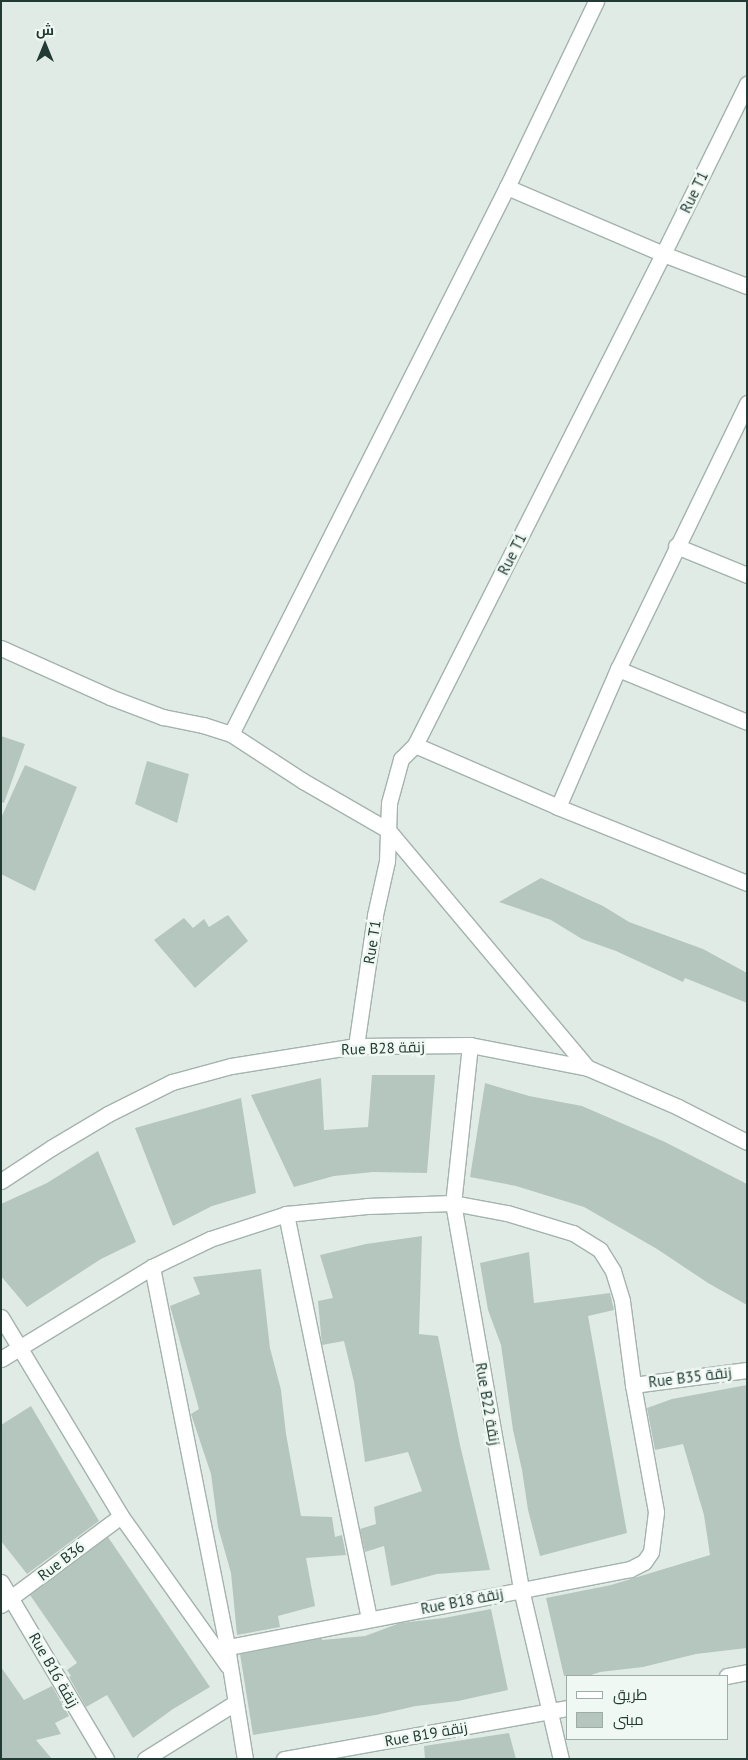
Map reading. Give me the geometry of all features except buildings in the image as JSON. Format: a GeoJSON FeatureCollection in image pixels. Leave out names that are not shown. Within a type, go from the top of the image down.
{"type":"FeatureCollection","features":[{"type":"Feature","properties":{"kind":"street"},"geometry":{"type":"LineString","coordinates":[[231,734],[507,187],[596,1]]}},
{"type":"Feature","properties":{"kind":"street","name":"Rue T1"},"geometry":{"type":"LineString","coordinates":[[356,1046],[375,915],[387,861],[389,803],[401,759],[415,745],[747,84]]}},
{"type":"Feature","properties":{"kind":"street"},"geometry":{"type":"LineString","coordinates":[[507,187],[663,254],[747,286]]}},
{"type":"Feature","properties":{"kind":"street"},"geometry":{"type":"LineString","coordinates":[[558,807],[618,670],[676,546],[742,426],[747,403]]}},
{"type":"Feature","properties":{"kind":"street"},"geometry":{"type":"LineString","coordinates":[[676,546],[747,575]]}},
{"type":"Feature","properties":{"kind":"street"},"geometry":{"type":"LineString","coordinates":[[1,648],[110,697],[163,717],[204,725],[231,734],[303,781],[388,830],[588,1068]]}},
{"type":"Feature","properties":{"kind":"street"},"geometry":{"type":"LineString","coordinates":[[618,670],[747,722]]}},
{"type":"Feature","properties":{"kind":"street"},"geometry":{"type":"LineString","coordinates":[[415,745],[558,807],[747,883]]}},
{"type":"Feature","properties":{"kind":"street","name":"Rue B28 زنقة"},"geometry":{"type":"LineString","coordinates":[[1,1181],[92,1124],[172,1082],[231,1066],[356,1046],[470,1045],[588,1068],[678,1107],[747,1142]]}},
{"type":"Feature","properties":{"kind":"street","name":"Rue B22 زنقة"},"geometry":{"type":"LineString","coordinates":[[470,1045],[453,1203],[521,1589],[561,1759]]}},
{"type":"Feature","properties":{"kind":"street","name":"Rue B18 زنقة"},"geometry":{"type":"LineString","coordinates":[[1,1359],[152,1267],[210,1239],[286,1214],[367,1206],[453,1203],[507,1213],[566,1230],[600,1250],[613,1271],[622,1300],[633,1385],[656,1512],[651,1552],[644,1562],[630,1568],[227,1647]]}},
{"type":"Feature","properties":{"kind":"street"},"geometry":{"type":"LineString","coordinates":[[286,1214],[369,1619]]}},
{"type":"Feature","properties":{"kind":"street"},"geometry":{"type":"LineString","coordinates":[[152,1267],[227,1647],[245,1759]]}},
{"type":"Feature","properties":{"kind":"street"},"geometry":{"type":"LineString","coordinates":[[1,1317],[121,1516],[231,1669]]}},
{"type":"Feature","properties":{"kind":"street","name":"Rue B35 زنقة"},"geometry":{"type":"LineString","coordinates":[[633,1385],[747,1370]]}},
{"type":"Feature","properties":{"kind":"street","name":"Rue B36"},"geometry":{"type":"LineString","coordinates":[[7,1601],[121,1516]]}},
{"type":"Feature","properties":{"kind":"street","name":"Rue B16 زنقة"},"geometry":{"type":"LineString","coordinates":[[1,1582],[7,1601],[106,1759]]}},
{"type":"Feature","properties":{"kind":"street"},"geometry":{"type":"LineString","coordinates":[[728,1676],[747,1672]]}},
{"type":"Feature","properties":{"kind":"street"},"geometry":{"type":"LineString","coordinates":[[145,1759],[235,1703]]}},
{"type":"Feature","properties":{"kind":"street","name":"Rue B19 زنقة"},"geometry":{"type":"LineString","coordinates":[[284,1759],[566,1708]]}}]}
